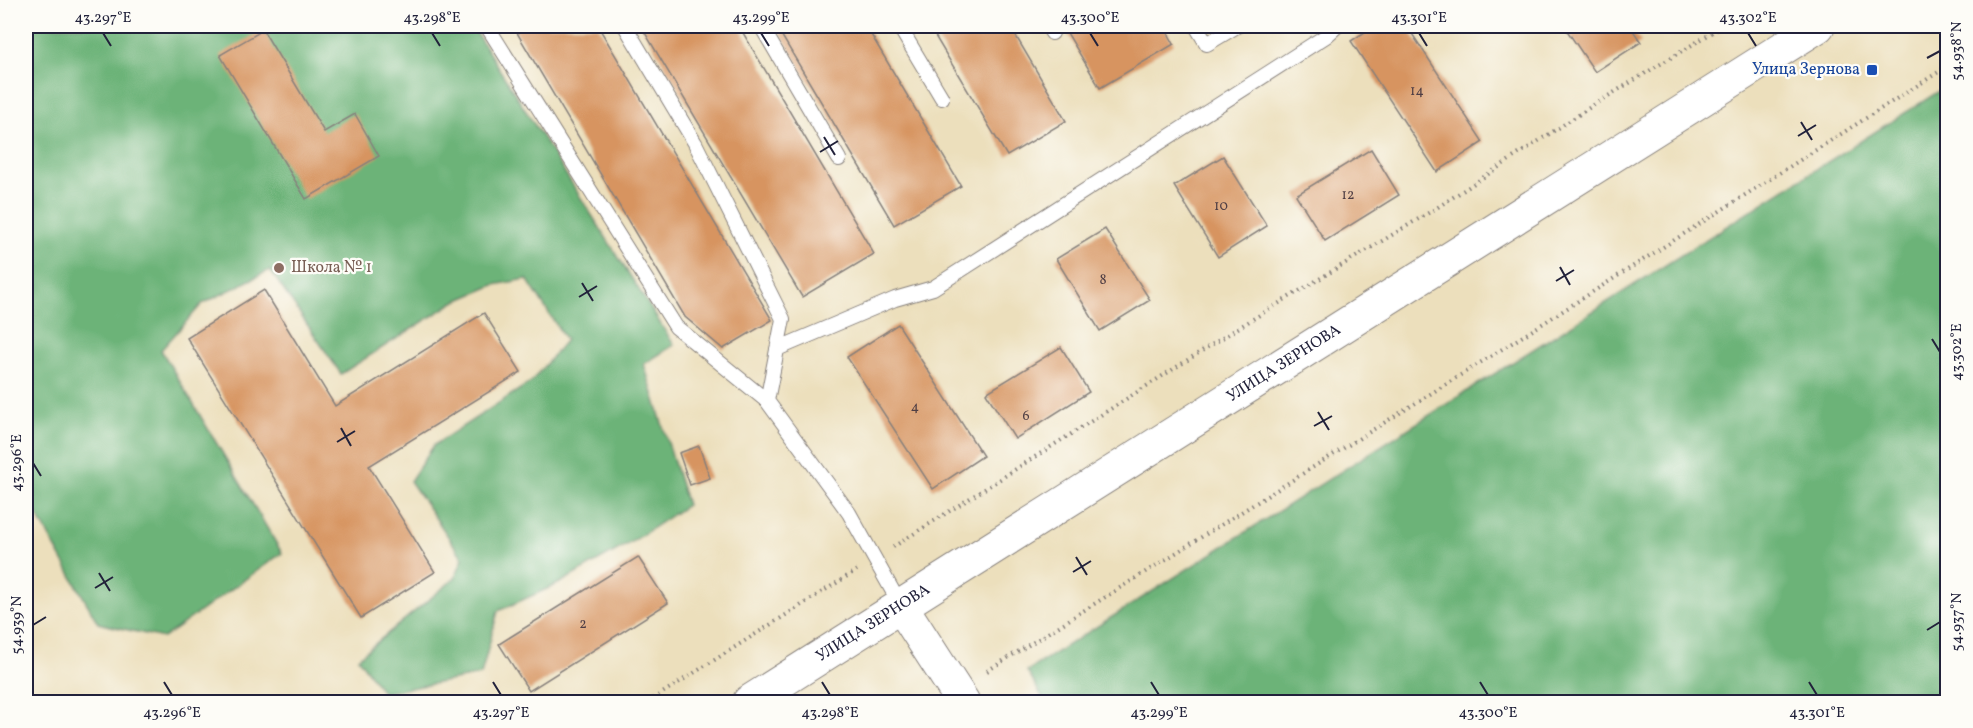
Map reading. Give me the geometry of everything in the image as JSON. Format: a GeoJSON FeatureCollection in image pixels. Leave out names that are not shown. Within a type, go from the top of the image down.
{"type":"FeatureCollection","features":[{"type":"Feature","properties":{"kind":"main road","name":"УЛИЦА ЗЕРНОВА"},"geometry":{"type":"LineString","coordinates":[[749,702],[1818,26]]}},
{"type":"Feature","properties":{"kind":"main road"},"geometry":{"type":"LineString","coordinates":[[901,606],[963,702]]}},
{"type":"Feature","properties":{"kind":"lane"},"geometry":{"type":"LineString","coordinates":[[487,26],[676,327],[767,401],[849,513],[901,606]]}},
{"type":"Feature","properties":{"kind":"lane"},"geometry":{"type":"LineString","coordinates":[[625,26],[695,142],[783,319],[767,401]]}},
{"type":"Feature","properties":{"kind":"lane"},"geometry":{"type":"LineString","coordinates":[[761,26],[839,159]]}},
{"type":"Feature","properties":{"kind":"lane"},"geometry":{"type":"LineString","coordinates":[[899,26],[942,98]]}},
{"type":"Feature","properties":{"kind":"lane"},"geometry":{"type":"LineString","coordinates":[[1196,26],[1207,44],[1237,26]]}},
{"type":"Feature","properties":{"kind":"lane"},"geometry":{"type":"LineString","coordinates":[[777,349],[895,299],[933,288],[1323,31],[1337,26]]}},
{"type":"Feature","properties":{"kind":"path"},"geometry":{"type":"LineString","coordinates":[[648,702],[1238,328],[1435,209],[1595,104],[1723,26]]}},
{"type":"Feature","properties":{"kind":"path"},"geometry":{"type":"LineString","coordinates":[[987,670],[1539,326],[1947,66]]}},
{"type":"Feature","properties":{"kind":"green space","name":"Школа № 1"},"geometry":{"type":"Polygon","coordinates":[[[26,26],[472,26],[674,345],[644,364],[687,505],[633,541],[560,583],[498,611],[481,675],[383,693],[358,658],[455,578],[463,558],[410,481],[434,445],[531,382],[566,340],[527,279],[494,285],[454,302],[341,374],[270,270],[202,304],[161,350],[282,553],[163,638],[98,623],[26,495],[26,26]]]}},
{"type":"Feature","properties":{"kind":"green space"},"geometry":{"type":"Polygon","coordinates":[[[1947,86],[1947,702],[1045,702],[1027,671],[1947,86]]]}},
{"type":"Feature","properties":{"kind":"building"},"geometry":{"type":"Polygon","coordinates":[[[513,26],[598,26],[772,320],[723,349],[685,317],[513,26]]]}},
{"type":"Feature","properties":{"kind":"building"},"geometry":{"type":"Polygon","coordinates":[[[641,26],[739,26],[874,254],[802,297],[641,26]]]}},
{"type":"Feature","properties":{"kind":"building"},"geometry":{"type":"Polygon","coordinates":[[[776,26],[866,26],[961,186],[894,225],[776,26]]]}},
{"type":"Feature","properties":{"kind":"building"},"geometry":{"type":"Polygon","coordinates":[[[929,26],[1010,26],[1066,121],[1007,156],[929,26]]]}},
{"type":"Feature","properties":{"kind":"building"},"geometry":{"type":"Polygon","coordinates":[[[1063,26],[1164,26],[1174,44],[1100,88],[1063,26]]]}},
{"type":"Feature","properties":{"kind":"building"},"geometry":{"type":"Polygon","coordinates":[[[1374,26],[1407,26],[1483,142],[1437,172],[1351,41],[1374,26]]]}},
{"type":"Feature","properties":{"kind":"building"},"geometry":{"type":"Polygon","coordinates":[[[1564,26],[1630,26],[1641,42],[1595,72],[1564,26]]]}},
{"type":"Feature","properties":{"kind":"building"},"geometry":{"type":"Polygon","coordinates":[[[263,30],[324,132],[355,114],[379,156],[306,199],[220,55],[263,30]]]}},
{"type":"Feature","properties":{"kind":"building"},"geometry":{"type":"Polygon","coordinates":[[[1371,149],[1399,195],[1325,241],[1296,195],[1371,149]]]}},
{"type":"Feature","properties":{"kind":"building"},"geometry":{"type":"Polygon","coordinates":[[[1223,156],[1267,226],[1218,257],[1174,186],[1223,156]]]}},
{"type":"Feature","properties":{"kind":"building"},"geometry":{"type":"Polygon","coordinates":[[[1105,229],[1150,300],[1100,331],[1056,259],[1105,229]]]}},
{"type":"Feature","properties":{"kind":"building"},"geometry":{"type":"Polygon","coordinates":[[[264,290],[335,406],[484,313],[521,372],[369,466],[435,572],[361,618],[187,338],[264,290]]]}},
{"type":"Feature","properties":{"kind":"building"},"geometry":{"type":"Polygon","coordinates":[[[898,324],[983,456],[933,489],[847,357],[898,324]]]}},
{"type":"Feature","properties":{"kind":"building"},"geometry":{"type":"Polygon","coordinates":[[[1061,347],[1089,392],[1015,439],[986,393],[1061,347]]]}},
{"type":"Feature","properties":{"kind":"building"},"geometry":{"type":"Polygon","coordinates":[[[699,446],[710,478],[690,485],[679,453],[699,446]]]}},
{"type":"Feature","properties":{"kind":"building"},"geometry":{"type":"Polygon","coordinates":[[[638,557],[668,603],[529,691],[499,644],[638,557]]]}},
{"type":"Feature","properties":{"kind":"place","name":"Улица Зернова"},"geometry":{"type":"Point","coordinates":[1872,70]}},
{"type":"Feature","properties":{"kind":"place","name":"Школа № 1"},"geometry":{"type":"Point","coordinates":[279,268]}}]}
